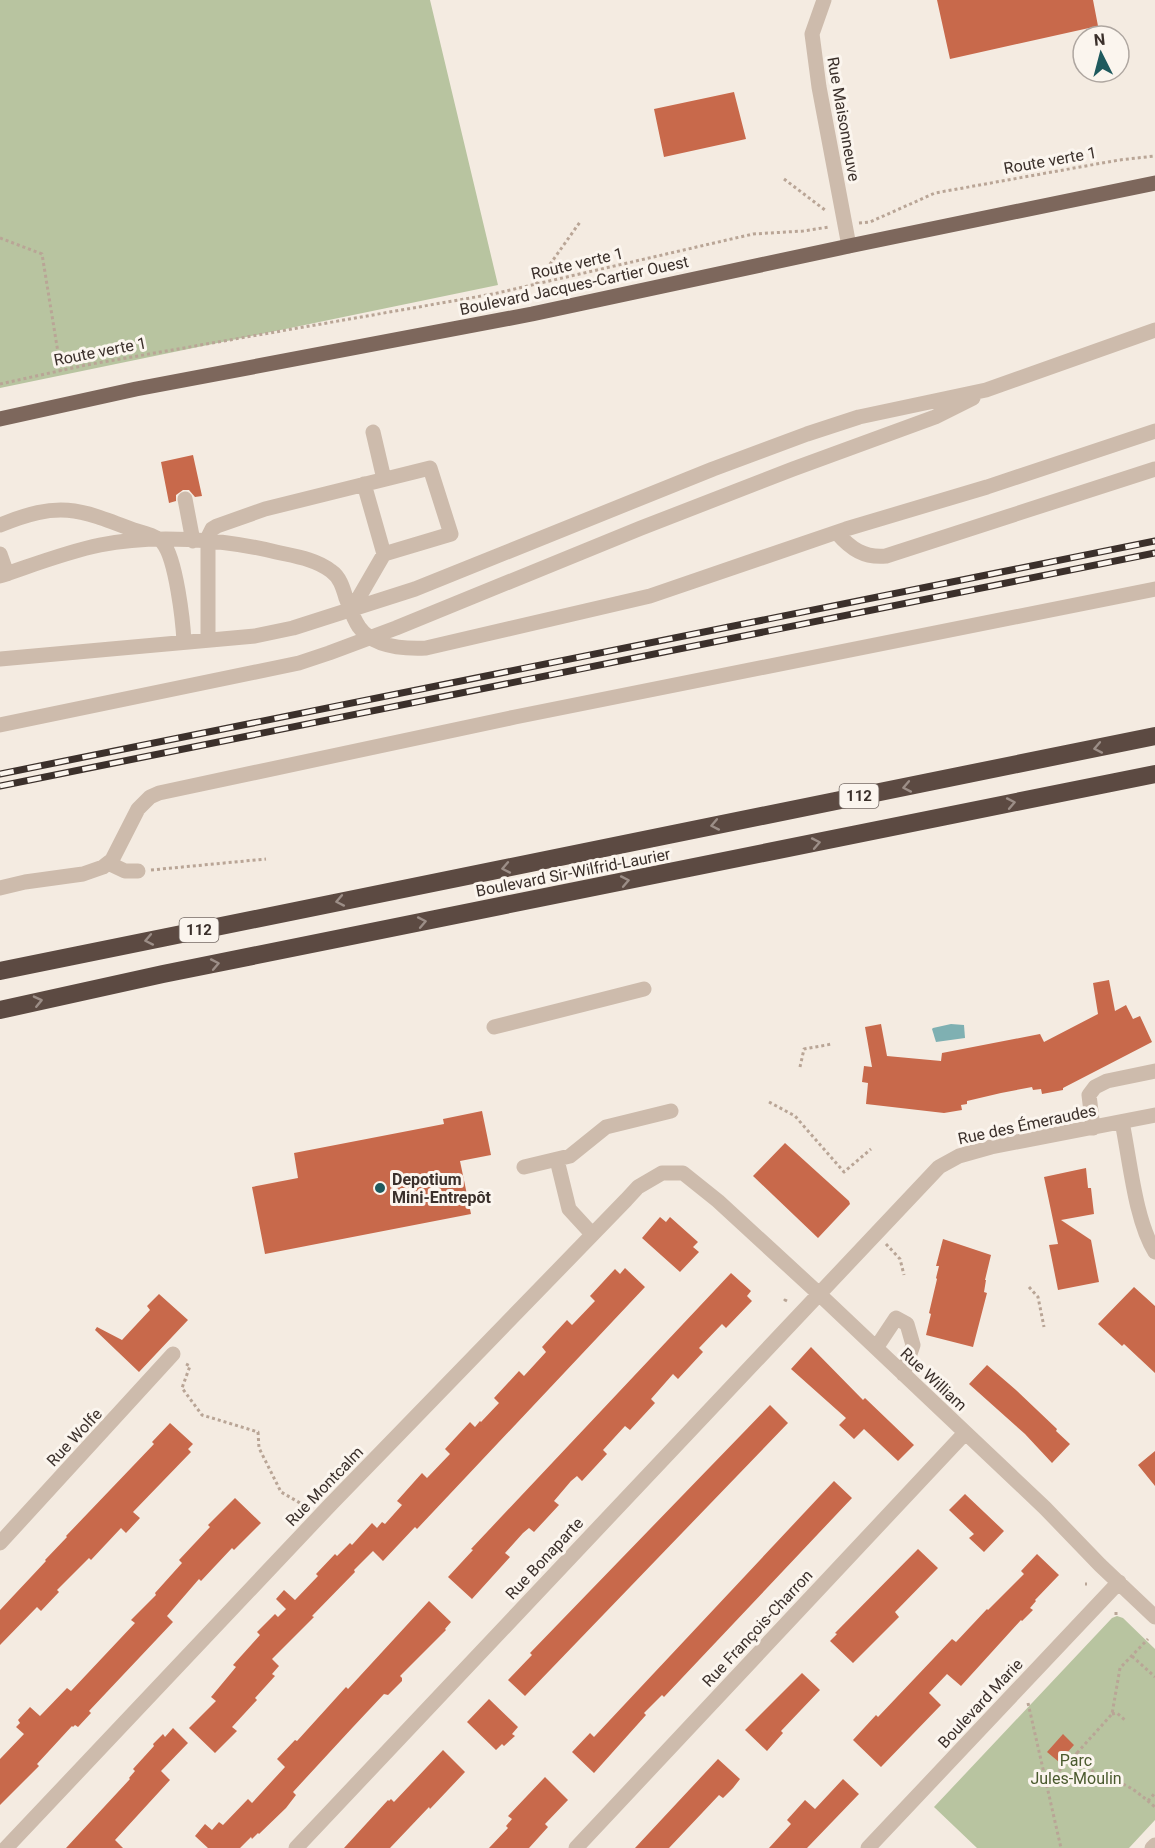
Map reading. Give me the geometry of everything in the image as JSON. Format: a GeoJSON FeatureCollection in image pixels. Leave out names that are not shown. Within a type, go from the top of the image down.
{"type":"FeatureCollection","features":[{"type":"Feature","properties":{"kind":"highway","name":"Boulevard Sir-Wilfrid-Laurier"},"geometry":{"type":"LineString","coordinates":[[0,971],[1155,736]]}},
{"type":"Feature","properties":{"kind":"highway","name":"Boulevard Sir-Wilfrid-Laurier"},"geometry":{"type":"LineString","coordinates":[[0,1010],[163,974],[1155,774]]}},
{"type":"Feature","properties":{"kind":"main road","name":"Boulevard Jacques-Cartier Ouest"},"geometry":{"type":"LineString","coordinates":[[0,419],[136,389],[532,314],[1155,183]]}},
{"type":"Feature","properties":{"kind":"street","name":"Rue Maisonneuve"},"geometry":{"type":"LineString","coordinates":[[824,0],[812,34],[819,87],[849,246]]}},
{"type":"Feature","properties":{"kind":"street"},"geometry":{"type":"LineString","coordinates":[[0,659],[208,640],[273,633],[293,628],[415,589],[765,449],[860,417],[986,390],[1155,330]]}},
{"type":"Feature","properties":{"kind":"street"},"geometry":{"type":"LineString","coordinates":[[0,725],[299,663],[371,637],[641,528],[935,417],[986,390]]}},
{"type":"Feature","properties":{"kind":"street"},"geometry":{"type":"LineString","coordinates":[[860,417],[869,441]]}},
{"type":"Feature","properties":{"kind":"street"},"geometry":{"type":"LineString","coordinates":[[0,554],[3,575],[102,544],[161,540],[200,541],[267,550],[320,564],[337,575],[358,626],[371,637],[388,645],[426,648],[650,596],[837,533],[987,487],[1155,431]]}},
{"type":"Feature","properties":{"kind":"street"},"geometry":{"type":"LineString","coordinates":[[373,432],[384,479]]}},
{"type":"Feature","properties":{"kind":"street"},"geometry":{"type":"LineString","coordinates":[[200,541],[208,537],[212,529],[249,514],[430,468],[451,534],[384,554],[351,611]]}},
{"type":"Feature","properties":{"kind":"street"},"geometry":{"type":"LineString","coordinates":[[837,533],[854,550],[866,556],[886,556],[1155,470]]}},
{"type":"Feature","properties":{"kind":"street"},"geometry":{"type":"LineString","coordinates":[[364,484],[384,554]]}},
{"type":"Feature","properties":{"kind":"street"},"geometry":{"type":"LineString","coordinates":[[185,500],[200,541],[208,640]]}},
{"type":"Feature","properties":{"kind":"street"},"geometry":{"type":"LineString","coordinates":[[0,525],[29,513],[55,509],[72,510],[161,540],[168,552],[182,611],[184,642]]}},
{"type":"Feature","properties":{"kind":"street"},"geometry":{"type":"LineString","coordinates":[[0,888],[35,880],[93,872],[112,860],[138,809],[150,797],[159,793],[515,717],[1155,589]]}},
{"type":"Feature","properties":{"kind":"street"},"geometry":{"type":"LineString","coordinates":[[108,863],[125,871],[138,871]]}},
{"type":"Feature","properties":{"kind":"street"},"geometry":{"type":"LineString","coordinates":[[494,1027],[644,989]]}},
{"type":"Feature","properties":{"kind":"street"},"geometry":{"type":"LineString","coordinates":[[1093,1128],[1089,1095],[1095,1087],[1107,1081],[1155,1071]]}},
{"type":"Feature","properties":{"kind":"street"},"geometry":{"type":"LineString","coordinates":[[524,1167],[570,1156],[606,1127],[671,1111]]}},
{"type":"Feature","properties":{"kind":"street","name":"Rue des Émeraudes"},"geometry":{"type":"LineString","coordinates":[[818,1293],[939,1167],[959,1156],[991,1147],[1155,1115]]}},
{"type":"Feature","properties":{"kind":"street"},"geometry":{"type":"LineString","coordinates":[[1122,1122],[1146,1237],[1155,1252]]}},
{"type":"Feature","properties":{"kind":"street"},"geometry":{"type":"LineString","coordinates":[[557,1160],[569,1209],[592,1234]]}},
{"type":"Feature","properties":{"kind":"street","name":"Rue Montcalm"},"geometry":{"type":"LineString","coordinates":[[6,1848],[331,1504],[638,1187],[662,1173],[683,1173]]}},
{"type":"Feature","properties":{"kind":"street","name":"Rue William"},"geometry":{"type":"LineString","coordinates":[[683,1173],[718,1201],[818,1293],[1045,1508],[1155,1617]]}},
{"type":"Feature","properties":{"kind":"street","name":"Rue Bonaparte"},"geometry":{"type":"LineString","coordinates":[[296,1848],[818,1293]]}},
{"type":"Feature","properties":{"kind":"street"},"geometry":{"type":"LineString","coordinates":[[876,1348],[896,1318],[907,1324],[913,1345],[903,1374]]}},
{"type":"Feature","properties":{"kind":"street","name":"Rue Wolfe"},"geometry":{"type":"LineString","coordinates":[[0,1543],[172,1354]]}},
{"type":"Feature","properties":{"kind":"street","name":"Rue François-Charron"},"geometry":{"type":"LineString","coordinates":[[576,1848],[965,1433]]}},
{"type":"Feature","properties":{"kind":"street","name":"Boulevard Marie"},"geometry":{"type":"LineString","coordinates":[[868,1848],[1119,1582]]}},
{"type":"Feature","properties":{"kind":"path","name":"Route verte 1"},"geometry":{"type":"LineString","coordinates":[[0,384],[293,328],[493,294],[753,234],[803,231],[870,222],[935,193],[1119,160],[1155,156]]}},
{"type":"Feature","properties":{"kind":"path"},"geometry":{"type":"LineString","coordinates":[[784,179],[845,225]]}},
{"type":"Feature","properties":{"kind":"path"},"geometry":{"type":"LineString","coordinates":[[536,284],[580,222]]}},
{"type":"Feature","properties":{"kind":"path"},"geometry":{"type":"LineString","coordinates":[[0,238],[42,254],[61,371]]}},
{"type":"Feature","properties":{"kind":"path"},"geometry":{"type":"LineString","coordinates":[[138,871],[267,859]]}},
{"type":"Feature","properties":{"kind":"path"},"geometry":{"type":"LineString","coordinates":[[800,1067],[804,1049],[832,1044]]}},
{"type":"Feature","properties":{"kind":"path"},"geometry":{"type":"LineString","coordinates":[[769,1102],[795,1116],[844,1172],[871,1149]]}},
{"type":"Feature","properties":{"kind":"path"},"geometry":{"type":"LineString","coordinates":[[876,1232],[900,1259],[904,1275]]}},
{"type":"Feature","properties":{"kind":"path"},"geometry":{"type":"LineString","coordinates":[[1029,1287],[1038,1297],[1044,1327]]}},
{"type":"Feature","properties":{"kind":"path"},"geometry":{"type":"LineString","coordinates":[[172,1354],[190,1366],[183,1388],[202,1414],[258,1432],[259,1448],[281,1492],[307,1507]]}},
{"type":"Feature","properties":{"kind":"path"},"geometry":{"type":"LineString","coordinates":[[1046,1784],[1112,1714],[1120,1668],[1148,1639]]}},
{"type":"Feature","properties":{"kind":"path"},"geometry":{"type":"LineString","coordinates":[[1132,1656],[1155,1677]]}},
{"type":"Feature","properties":{"kind":"path"},"geometry":{"type":"LineString","coordinates":[[1028,1703],[1061,1848]]}},
{"type":"Feature","properties":{"kind":"path"},"geometry":{"type":"LineString","coordinates":[[1112,1714],[1117,1713],[1125,1720]]}},
{"type":"Feature","properties":{"kind":"path"},"geometry":{"type":"LineString","coordinates":[[1077,1753],[1099,1778],[1110,1779],[1132,1787],[1155,1807]]}},
{"type":"Feature","properties":{"kind":"path"},"geometry":{"type":"LineString","coordinates":[[1148,1801],[1155,1793]]}},
{"type":"Feature","properties":{"kind":"green space"},"geometry":{"type":"Polygon","coordinates":[[[0,0],[430,0],[498,285],[0,388],[0,0]]]}},
{"type":"Feature","properties":{"kind":"green space","name":"Parc Jules-Moulin"},"geometry":{"type":"Polygon","coordinates":[[[1117,1616],[1123,1618],[1155,1649],[1155,1820],[1129,1848],[977,1848],[934,1807],[1112,1618],[1117,1616]]]}},
{"type":"Feature","properties":{"kind":"water"},"geometry":{"type":"Polygon","coordinates":[[[951,1024],[964,1025],[965,1038],[936,1042],[932,1029],[951,1024]]]}},
{"type":"Feature","properties":{"kind":"building"},"geometry":{"type":"Polygon","coordinates":[[[937,0],[1093,0],[1098,24],[1071,24],[1071,32],[950,59],[937,0]]]}},
{"type":"Feature","properties":{"kind":"building"},"geometry":{"type":"Polygon","coordinates":[[[734,92],[746,139],[664,157],[654,109],[734,92]]]}},
{"type":"Feature","properties":{"kind":"building"},"geometry":{"type":"Polygon","coordinates":[[[193,455],[202,496],[195,497],[189,490],[183,490],[176,495],[176,501],[169,503],[161,462],[193,455]]]}},
{"type":"Feature","properties":{"kind":"building"},"geometry":{"type":"Polygon","coordinates":[[[1109,980],[1115,1011],[1126,1005],[1133,1019],[1140,1016],[1152,1042],[1063,1090],[1042,1094],[1041,1089],[1033,1090],[1032,1087],[967,1101],[967,1104],[961,1105],[962,1110],[944,1113],[866,1104],[868,1083],[862,1082],[864,1066],[872,1067],[865,1027],[881,1024],[887,1056],[941,1061],[942,1053],[1040,1034],[1044,1042],[1098,1014],[1093,983],[1109,980]]]}},
{"type":"Feature","properties":{"kind":"building"},"geometry":{"type":"Polygon","coordinates":[[[482,1111],[491,1155],[460,1161],[471,1214],[265,1254],[252,1187],[298,1178],[294,1153],[444,1124],[443,1119],[482,1111]]]}},
{"type":"Feature","properties":{"kind":"building"},"geometry":{"type":"Polygon","coordinates":[[[785,1143],[849,1201],[850,1204],[818,1238],[753,1176],[785,1143]]]}},
{"type":"Feature","properties":{"kind":"building"},"geometry":{"type":"Polygon","coordinates":[[[1086,1168],[1094,1214],[1061,1220],[1091,1240],[1099,1282],[1058,1290],[1049,1245],[1058,1244],[1044,1177],[1086,1168]]]}},
{"type":"Feature","properties":{"kind":"building"},"geometry":{"type":"Polygon","coordinates":[[[660,1217],[666,1222],[670,1217],[698,1242],[693,1247],[699,1252],[680,1272],[642,1238],[660,1217]]]}},
{"type":"Feature","properties":{"kind":"building"},"geometry":{"type":"Polygon","coordinates":[[[943,1239],[991,1255],[985,1280],[984,1292],[987,1293],[973,1347],[926,1335],[939,1266],[936,1266],[943,1239]]]}},
{"type":"Feature","properties":{"kind":"building"},"geometry":{"type":"Polygon","coordinates":[[[625,1268],[645,1287],[417,1529],[415,1527],[383,1561],[373,1551],[354,1570],[355,1572],[312,1616],[314,1617],[272,1659],[279,1666],[272,1674],[275,1676],[232,1727],[237,1731],[215,1753],[189,1728],[216,1701],[211,1697],[236,1667],[233,1665],[260,1635],[257,1632],[275,1614],[278,1617],[286,1609],[276,1599],[284,1590],[295,1600],[335,1554],[337,1556],[350,1543],[352,1545],[372,1523],[377,1528],[382,1522],[385,1524],[402,1505],[397,1501],[422,1473],[427,1478],[450,1454],[445,1449],[470,1422],[475,1427],[481,1422],[499,1403],[494,1398],[519,1371],[524,1376],[546,1352],[542,1347],[567,1320],[572,1325],[595,1301],[590,1296],[615,1269],[620,1274],[625,1268]]]}},
{"type":"Feature","properties":{"kind":"building"},"geometry":{"type":"Polygon","coordinates":[[[731,1273],[751,1291],[747,1296],[752,1301],[726,1328],[722,1324],[699,1348],[703,1352],[678,1379],[673,1374],[651,1399],[655,1403],[630,1430],[625,1426],[603,1450],[607,1454],[582,1481],[577,1476],[571,1481],[554,1501],[559,1505],[534,1532],[529,1528],[523,1533],[505,1553],[510,1557],[472,1599],[448,1577],[473,1550],[471,1549],[731,1273]]]}},
{"type":"Feature","properties":{"kind":"building"},"geometry":{"type":"Polygon","coordinates":[[[1134,1287],[1155,1306],[1155,1373],[1098,1324],[1134,1287]]]}},
{"type":"Feature","properties":{"kind":"building"},"geometry":{"type":"Polygon","coordinates":[[[159,1294],[188,1320],[139,1372],[95,1330],[97,1327],[122,1340],[150,1310],[147,1306],[159,1294]]]}},
{"type":"Feature","properties":{"kind":"building"},"geometry":{"type":"Polygon","coordinates":[[[811,1347],[863,1400],[865,1398],[914,1445],[898,1461],[864,1429],[854,1439],[839,1425],[846,1418],[791,1369],[811,1347]]]}},
{"type":"Feature","properties":{"kind":"building"},"geometry":{"type":"Polygon","coordinates":[[[987,1365],[1057,1429],[1056,1431],[1070,1444],[1052,1463],[1025,1434],[969,1384],[987,1365]]]}},
{"type":"Feature","properties":{"kind":"building"},"geometry":{"type":"Polygon","coordinates":[[[770,1405],[788,1423],[525,1696],[508,1680],[532,1655],[530,1653],[770,1405]]]}},
{"type":"Feature","properties":{"kind":"building"},"geometry":{"type":"Polygon","coordinates":[[[170,1423],[193,1444],[188,1449],[191,1452],[133,1512],[140,1518],[126,1533],[121,1528],[91,1560],[89,1558],[57,1590],[59,1592],[41,1611],[37,1607],[0,1645],[0,1610],[66,1536],[154,1444],[152,1442],[170,1423]]]}},
{"type":"Feature","properties":{"kind":"building"},"geometry":{"type":"Polygon","coordinates":[[[1155,1451],[1155,1486],[1138,1465],[1155,1451]]]}},
{"type":"Feature","properties":{"kind":"building"},"geometry":{"type":"Polygon","coordinates":[[[834,1481],[852,1498],[664,1697],[662,1695],[644,1713],[646,1715],[594,1773],[572,1752],[590,1733],[594,1737],[834,1481]]]}},
{"type":"Feature","properties":{"kind":"building"},"geometry":{"type":"Polygon","coordinates":[[[965,1494],[1004,1531],[984,1552],[969,1538],[974,1534],[949,1510],[965,1494]]]}},
{"type":"Feature","properties":{"kind":"building"},"geometry":{"type":"Polygon","coordinates":[[[235,1498],[261,1523],[234,1550],[232,1548],[201,1581],[199,1579],[167,1616],[173,1622],[89,1711],[91,1713],[78,1727],[72,1726],[37,1764],[39,1766],[0,1805],[0,1759],[24,1734],[16,1727],[20,1723],[18,1720],[30,1707],[40,1716],[67,1688],[71,1691],[135,1623],[131,1620],[156,1595],[155,1593],[182,1563],[179,1560],[210,1527],[208,1525],[235,1498]]]}},
{"type":"Feature","properties":{"kind":"building"},"geometry":{"type":"Polygon","coordinates":[[[918,1549],[938,1568],[895,1612],[899,1617],[853,1663],[830,1641],[837,1634],[835,1633],[918,1549]]]}},
{"type":"Feature","properties":{"kind":"building"},"geometry":{"type":"Polygon","coordinates":[[[1037,1554],[1059,1575],[1035,1600],[1030,1608],[1033,1610],[1021,1620],[961,1686],[947,1674],[929,1693],[941,1705],[881,1767],[853,1740],[952,1639],[956,1642],[1024,1574],[1021,1571],[1037,1554]]]}},
{"type":"Feature","properties":{"kind":"building"},"geometry":{"type":"Polygon","coordinates":[[[429,1601],[451,1622],[446,1630],[400,1676],[402,1681],[388,1695],[384,1694],[293,1792],[296,1795],[286,1808],[259,1834],[252,1839],[251,1837],[240,1848],[208,1848],[195,1836],[205,1824],[212,1830],[219,1822],[223,1825],[248,1799],[252,1803],[285,1767],[277,1759],[295,1740],[297,1741],[346,1687],[348,1689],[429,1601]]]}},
{"type":"Feature","properties":{"kind":"building"},"geometry":{"type":"Polygon","coordinates":[[[802,1673],[820,1690],[781,1731],[783,1733],[767,1751],[745,1730],[802,1673]]]}},
{"type":"Feature","properties":{"kind":"building"},"geometry":{"type":"Polygon","coordinates":[[[489,1699],[518,1727],[512,1734],[515,1736],[496,1750],[467,1722],[489,1699]]]}},
{"type":"Feature","properties":{"kind":"building"},"geometry":{"type":"Polygon","coordinates":[[[173,1728],[188,1743],[161,1771],[170,1780],[115,1840],[123,1848],[66,1848],[130,1779],[135,1771],[133,1769],[154,1746],[153,1744],[163,1734],[165,1737],[173,1728]]]}},
{"type":"Feature","properties":{"kind":"building"},"geometry":{"type":"Polygon","coordinates":[[[1063,1734],[1074,1745],[1059,1762],[1047,1752],[1063,1734]]]}},
{"type":"Feature","properties":{"kind":"building"},"geometry":{"type":"Polygon","coordinates":[[[443,1750],[465,1772],[430,1809],[429,1807],[390,1848],[344,1848],[388,1800],[391,1799],[394,1802],[443,1750]]]}},
{"type":"Feature","properties":{"kind":"building"},"geometry":{"type":"Polygon","coordinates":[[[718,1759],[740,1779],[733,1788],[723,1798],[719,1795],[669,1848],[635,1848],[718,1759]]]}},
{"type":"Feature","properties":{"kind":"building"},"geometry":{"type":"Polygon","coordinates":[[[545,1777],[568,1800],[545,1824],[548,1827],[529,1848],[489,1848],[508,1828],[506,1826],[512,1819],[508,1816],[545,1777]]]}},
{"type":"Feature","properties":{"kind":"building"},"geometry":{"type":"Polygon","coordinates":[[[843,1779],[859,1794],[807,1848],[769,1848],[791,1824],[787,1820],[805,1800],[815,1809],[843,1779]]]}},
{"type":"Feature","properties":{"kind":"railway"},"geometry":{"type":"LineString","coordinates":[[0,774],[1155,541]]}},
{"type":"Feature","properties":{"kind":"railway"},"geometry":{"type":"LineString","coordinates":[[0,786],[1155,553]]}},
{"type":"Feature","properties":{"kind":"place","name":"Depotium Mini-Entrepôt"},"geometry":{"type":"Point","coordinates":[380,1188]}}]}
